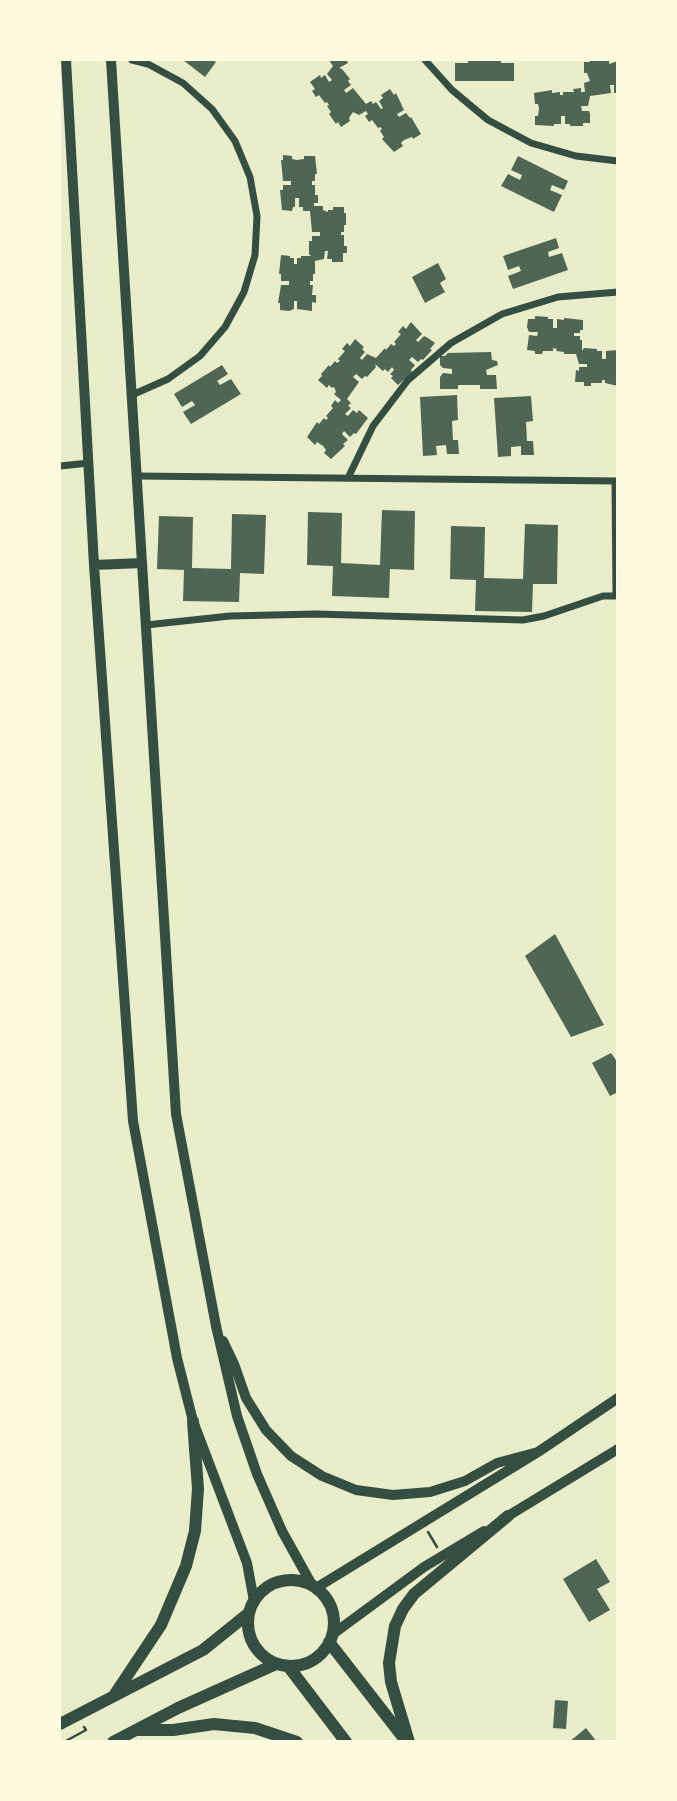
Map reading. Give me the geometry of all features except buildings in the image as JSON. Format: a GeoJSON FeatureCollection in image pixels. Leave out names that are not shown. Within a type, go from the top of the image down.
{"type":"FeatureCollection","features":[{"type":"Feature","properties":{"kind":"main road"},"geometry":{"type":"LineString","coordinates":[[115,1694],[161,1625],[186,1566],[195,1531],[198,1489],[193,1421]]}},
{"type":"Feature","properties":{"kind":"main road"},"geometry":{"type":"LineString","coordinates":[[407,1741],[391,1682],[389,1664],[395,1626],[414,1594],[508,1516]]}},
{"type":"Feature","properties":{"kind":"main road"},"geometry":{"type":"LineString","coordinates":[[60,1724],[203,1650],[251,1607],[262,1591],[273,1583],[299,1581],[314,1587],[330,1604],[334,1623],[331,1638],[322,1653],[312,1660],[282,1665],[113,1741]]}},
{"type":"Feature","properties":{"kind":"main road"},"geometry":{"type":"LineString","coordinates":[[251,1607],[247,1625],[256,1649],[265,1658],[282,1665],[346,1741]]}},
{"type":"Feature","properties":{"kind":"main road"},"geometry":{"type":"LineString","coordinates":[[331,1638],[407,1741]]}},
{"type":"Feature","properties":{"kind":"main road"},"geometry":{"type":"LineString","coordinates":[[134,1730],[173,1730],[214,1724],[255,1728],[298,1741]]}},
{"type":"Feature","properties":{"kind":"street"},"geometry":{"type":"LineString","coordinates":[[66,60],[64,105],[133,1121],[177,1358],[193,1421],[247,1563],[251,1607]]}},
{"type":"Feature","properties":{"kind":"street"},"geometry":{"type":"LineString","coordinates":[[111,60],[176,1114],[216,1326],[237,1416],[257,1474],[282,1531],[314,1587],[538,1452],[618,1398]]}},
{"type":"Feature","properties":{"kind":"street"},"geometry":{"type":"LineString","coordinates":[[132,60],[148,64],[183,83],[212,109],[235,141],[250,177],[257,216],[254,255],[244,292],[225,327],[200,356],[168,379],[132,395]]}},
{"type":"Feature","properties":{"kind":"street"},"geometry":{"type":"LineString","coordinates":[[425,60],[452,90],[488,120],[531,143],[576,156],[618,161]]}},
{"type":"Feature","properties":{"kind":"street"},"geometry":{"type":"LineString","coordinates":[[348,478],[373,426],[408,380],[452,342],[502,314],[558,297],[618,292]]}},
{"type":"Feature","properties":{"kind":"street"},"geometry":{"type":"LineString","coordinates":[[60,466],[89,463]]}},
{"type":"Feature","properties":{"kind":"street"},"geometry":{"type":"LineString","coordinates":[[137,476],[616,481],[617,596],[603,596],[523,621],[316,614],[230,616],[146,625]]}},
{"type":"Feature","properties":{"kind":"street"},"geometry":{"type":"LineString","coordinates":[[94,565],[142,563]]}},
{"type":"Feature","properties":{"kind":"street"},"geometry":{"type":"LineString","coordinates":[[216,1326],[246,1398],[265,1430],[291,1456],[322,1476],[356,1490],[393,1495],[430,1492],[465,1481],[497,1463],[538,1452]]}},
{"type":"Feature","properties":{"kind":"street"},"geometry":{"type":"LineString","coordinates":[[331,1638],[424,1567],[618,1449]]}},
{"type":"Feature","properties":{"kind":"path"},"geometry":{"type":"LineString","coordinates":[[423,1522],[443,1556]]}}]}
